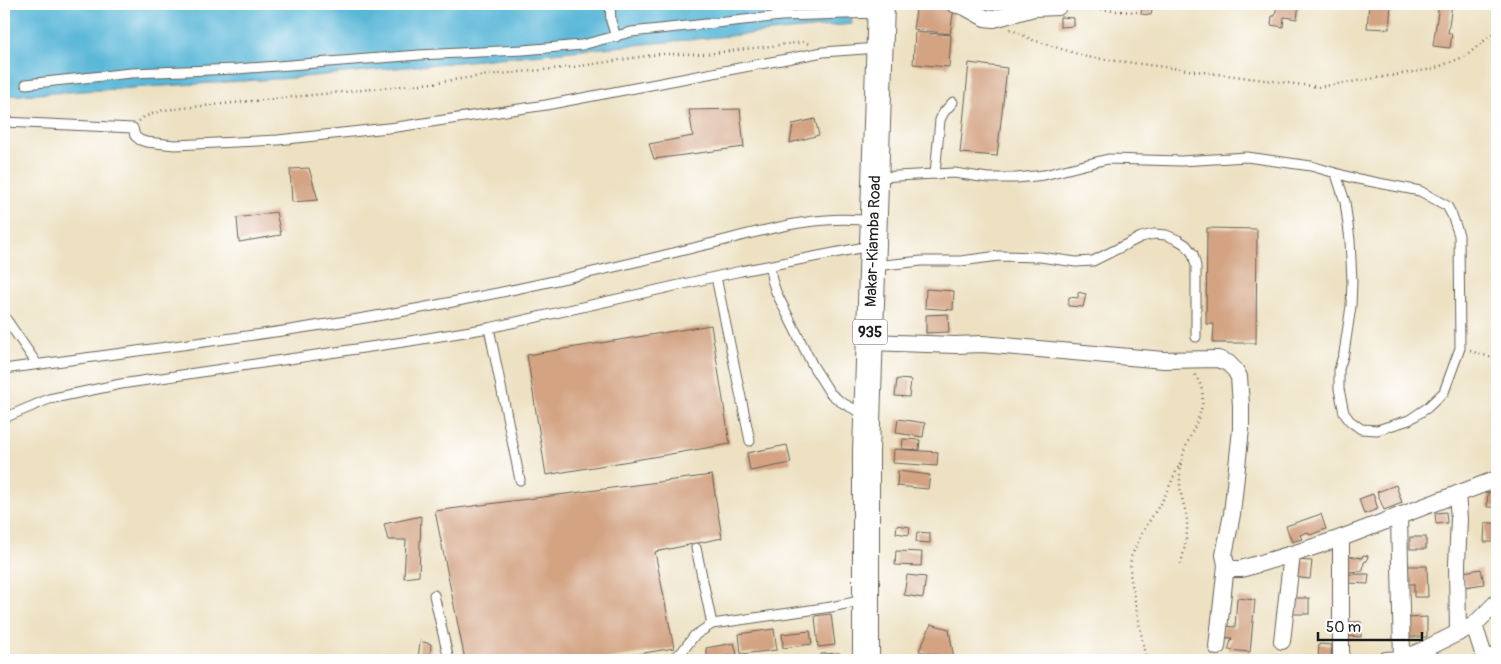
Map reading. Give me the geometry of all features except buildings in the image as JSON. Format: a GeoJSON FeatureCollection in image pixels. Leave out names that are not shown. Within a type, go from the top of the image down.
{"type":"FeatureCollection","features":[{"type":"Feature","properties":{"kind":"main road","name":"Makar-Kiamba Road"},"geometry":{"type":"LineString","coordinates":[[866,660],[867,416],[881,8]]}},
{"type":"Feature","properties":{"kind":"street"},"geometry":{"type":"LineString","coordinates":[[954,4],[965,7],[985,18],[994,19],[1034,8],[1058,7]]}},
{"type":"Feature","properties":{"kind":"street"},"geometry":{"type":"LineString","coordinates":[[869,342],[982,344],[1164,360],[1218,359],[1228,363],[1239,377],[1241,429],[1232,514],[1224,554],[1226,565],[1217,647]]}},
{"type":"Feature","properties":{"kind":"street"},"geometry":{"type":"LineString","coordinates":[[1226,565],[1232,569],[1241,569],[1292,554],[1341,538],[1497,479]]}},
{"type":"Feature","properties":{"kind":"street"},"geometry":{"type":"LineString","coordinates":[[1457,494],[1460,520],[1457,564],[1458,633]]}},
{"type":"Feature","properties":{"kind":"street"},"geometry":{"type":"LineString","coordinates":[[1399,516],[1394,660],[1474,625],[1497,602]]}},
{"type":"Feature","properties":{"kind":"street"},"geometry":{"type":"LineString","coordinates":[[1341,538],[1341,660]]}},
{"type":"Feature","properties":{"kind":"street"},"geometry":{"type":"LineString","coordinates":[[1282,642],[1292,554]]}},
{"type":"Feature","properties":{"kind":"street"},"geometry":{"type":"LineString","coordinates":[[1474,625],[1488,658]]}},
{"type":"Feature","properties":{"kind":"lane"},"geometry":{"type":"LineString","coordinates":[[610,4],[611,21],[616,37]]}},
{"type":"Feature","properties":{"kind":"lane"},"geometry":{"type":"LineString","coordinates":[[26,84],[131,73],[237,69],[582,45],[630,32],[781,16],[881,8]]}},
{"type":"Feature","properties":{"kind":"lane"},"geometry":{"type":"LineString","coordinates":[[4,122],[133,128],[140,140],[174,145],[278,140],[397,128],[546,105],[823,52],[880,48]]}},
{"type":"Feature","properties":{"kind":"lane"},"geometry":{"type":"LineString","coordinates":[[935,174],[940,120],[953,102]]}},
{"type":"Feature","properties":{"kind":"lane"},"geometry":{"type":"LineString","coordinates":[[875,177],[954,172],[988,178],[1017,178],[1044,175],[1108,159],[1181,161],[1247,157],[1311,166],[1336,174],[1420,190],[1447,206],[1459,235],[1460,348],[1444,392],[1409,420],[1384,428],[1368,430],[1353,425],[1344,414],[1339,389],[1339,369],[1344,353],[1351,306],[1350,240],[1346,202],[1336,174]]}},
{"type":"Feature","properties":{"kind":"lane"},"geometry":{"type":"LineString","coordinates":[[4,369],[341,323],[573,276],[786,225],[849,218],[872,244],[922,261],[961,261],[999,256],[1040,257],[1076,262],[1093,261],[1141,237],[1154,234],[1166,235],[1186,245],[1193,254],[1196,266],[1196,337]]}},
{"type":"Feature","properties":{"kind":"lane"},"geometry":{"type":"LineString","coordinates":[[4,418],[49,398],[121,384],[489,328],[872,244]]}},
{"type":"Feature","properties":{"kind":"lane"},"geometry":{"type":"LineString","coordinates":[[770,266],[772,280],[782,306],[813,366],[830,393],[841,402],[867,416]]}},
{"type":"Feature","properties":{"kind":"lane"},"geometry":{"type":"LineString","coordinates":[[716,277],[750,441]]}},
{"type":"Feature","properties":{"kind":"lane"},"geometry":{"type":"LineString","coordinates":[[4,316],[37,364]]}},
{"type":"Feature","properties":{"kind":"lane"},"geometry":{"type":"LineString","coordinates":[[489,328],[520,480]]}},
{"type":"Feature","properties":{"kind":"lane"},"geometry":{"type":"LineString","coordinates":[[696,548],[712,624]]}},
{"type":"Feature","properties":{"kind":"lane"},"geometry":{"type":"LineString","coordinates":[[434,595],[449,660]]}},
{"type":"Feature","properties":{"kind":"lane"},"geometry":{"type":"LineString","coordinates":[[669,660],[681,653],[694,636],[712,624],[831,607],[866,599]]}},
{"type":"Feature","properties":{"kind":"path"},"geometry":{"type":"LineString","coordinates":[[1087,4],[1105,9],[1138,12]]}},
{"type":"Feature","properties":{"kind":"path"},"geometry":{"type":"LineString","coordinates":[[994,19],[1005,27],[1033,40],[1086,57],[1318,87],[1433,69],[1466,56],[1497,30]]}},
{"type":"Feature","properties":{"kind":"path"},"geometry":{"type":"LineString","coordinates":[[133,128],[144,117],[163,110],[432,83],[658,54],[705,54],[804,42],[823,52]]}},
{"type":"Feature","properties":{"kind":"path"},"geometry":{"type":"LineString","coordinates":[[1460,348],[1497,359]]}},
{"type":"Feature","properties":{"kind":"path"},"geometry":{"type":"LineString","coordinates":[[1146,660],[1130,574],[1131,557],[1142,533],[1165,496],[1202,411],[1198,379],[1183,359]]}},
{"type":"Feature","properties":{"kind":"path"},"geometry":{"type":"LineString","coordinates":[[1181,564],[1188,533],[1181,492],[1182,460]]}},
{"type":"Feature","properties":{"kind":"water"},"geometry":{"type":"Polygon","coordinates":[[[4,4],[849,4],[852,24],[293,78],[4,96],[4,4]]]}}]}
